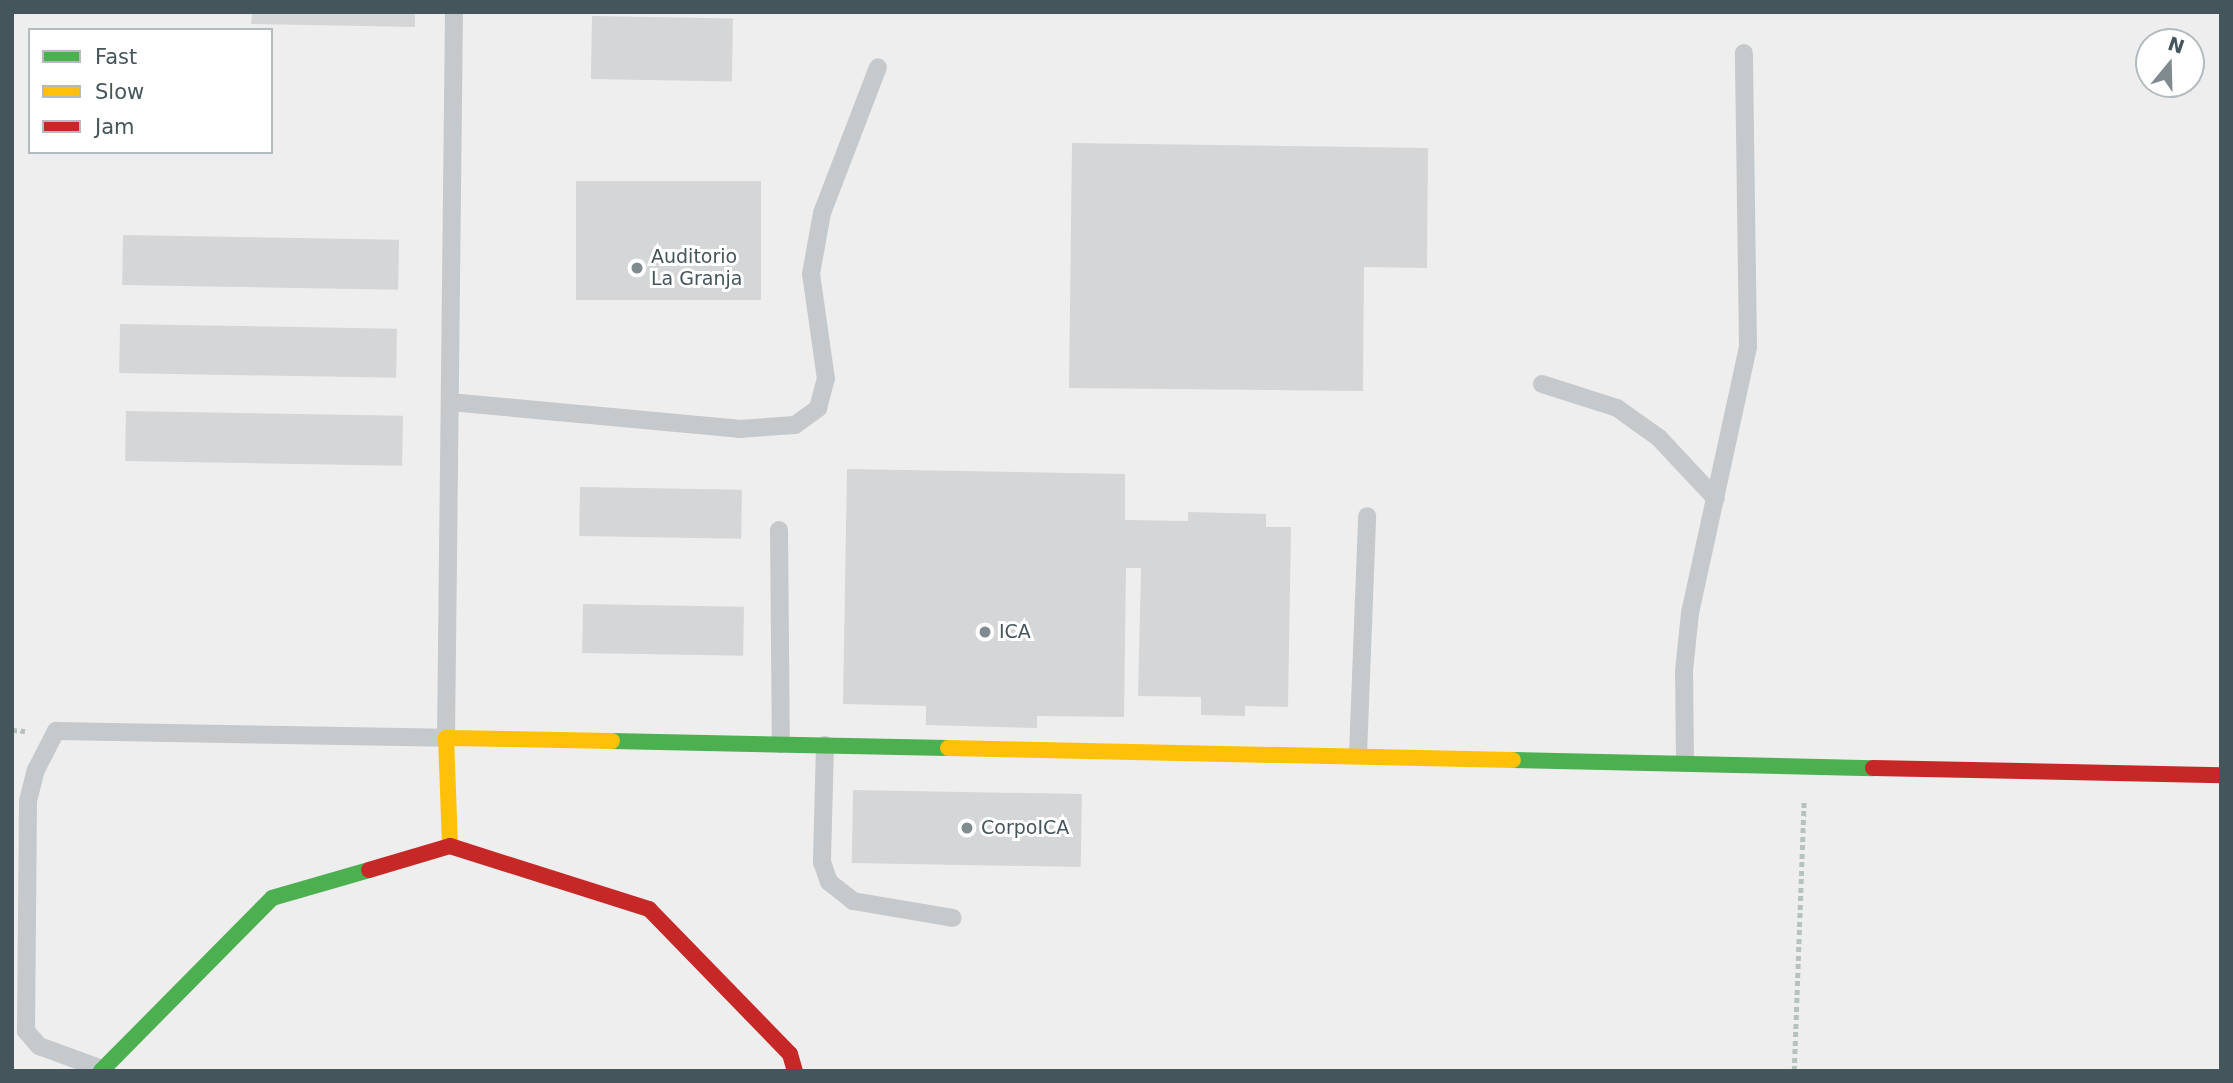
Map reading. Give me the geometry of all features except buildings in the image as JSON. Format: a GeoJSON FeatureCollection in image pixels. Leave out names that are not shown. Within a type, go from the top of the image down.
{"type":"FeatureCollection","features":[{"type":"Feature","properties":{"kind":"street"},"geometry":{"type":"LineString","coordinates":[[450,846],[446,738],[1805,764],[2221,775]]}},
{"type":"Feature","properties":{"kind":"street"},"geometry":{"type":"LineString","coordinates":[[101,1070],[272,898],[450,846],[649,909],[790,1054],[795,1071]]}},
{"type":"Feature","properties":{"kind":"lane"},"geometry":{"type":"LineString","coordinates":[[101,1070],[39,1046],[26,1031],[28,801],[36,770],[55,732],[446,738],[454,12]]}},
{"type":"Feature","properties":{"kind":"lane"},"geometry":{"type":"LineString","coordinates":[[1685,762],[1684,671],[1690,613],[1748,347],[1744,53]]}},
{"type":"Feature","properties":{"kind":"lane"},"geometry":{"type":"LineString","coordinates":[[450,402],[739,429],[795,425],[818,408],[826,379],[813,262],[822,213],[878,67]]}},
{"type":"Feature","properties":{"kind":"lane"},"geometry":{"type":"LineString","coordinates":[[1542,384],[1617,408],[1659,438],[1716,499]]}},
{"type":"Feature","properties":{"kind":"lane"},"geometry":{"type":"LineString","coordinates":[[1358,755],[1367,516]]}},
{"type":"Feature","properties":{"kind":"lane"},"geometry":{"type":"LineString","coordinates":[[779,530],[781,744]]}},
{"type":"Feature","properties":{"kind":"lane"},"geometry":{"type":"LineString","coordinates":[[825,745],[822,862],[829,882],[853,901],[953,918]]}},
{"type":"Feature","properties":{"kind":"path"},"geometry":{"type":"LineString","coordinates":[[1794,1071],[1805,764]]}},
{"type":"Feature","properties":{"kind":"traffic: fast"},"geometry":{"type":"LineString","coordinates":[[612,741],[948,748]]}},
{"type":"Feature","properties":{"kind":"traffic: fast"},"geometry":{"type":"LineString","coordinates":[[1513,760],[1873,768]]}},
{"type":"Feature","properties":{"kind":"traffic: fast"},"geometry":{"type":"LineString","coordinates":[[101,1071],[272,898],[369,870]]}},
{"type":"Feature","properties":{"kind":"traffic: slow"},"geometry":{"type":"LineString","coordinates":[[450,846],[446,738],[612,741]]}},
{"type":"Feature","properties":{"kind":"traffic: slow"},"geometry":{"type":"LineString","coordinates":[[948,748],[1513,760]]}},
{"type":"Feature","properties":{"kind":"traffic: jam"},"geometry":{"type":"LineString","coordinates":[[1873,768],[2221,775]]}},
{"type":"Feature","properties":{"kind":"traffic: jam"},"geometry":{"type":"LineString","coordinates":[[369,870],[450,846],[649,909],[790,1054],[795,1071]]}},
{"type":"Feature","properties":{"kind":"place","name":"Auditorio La Granja"},"geometry":{"type":"Point","coordinates":[637,268]}},
{"type":"Feature","properties":{"kind":"place","name":"ICA"},"geometry":{"type":"Point","coordinates":[985,632]}},
{"type":"Feature","properties":{"kind":"place","name":"CorpoICA"},"geometry":{"type":"Point","coordinates":[967,828]}}]}
